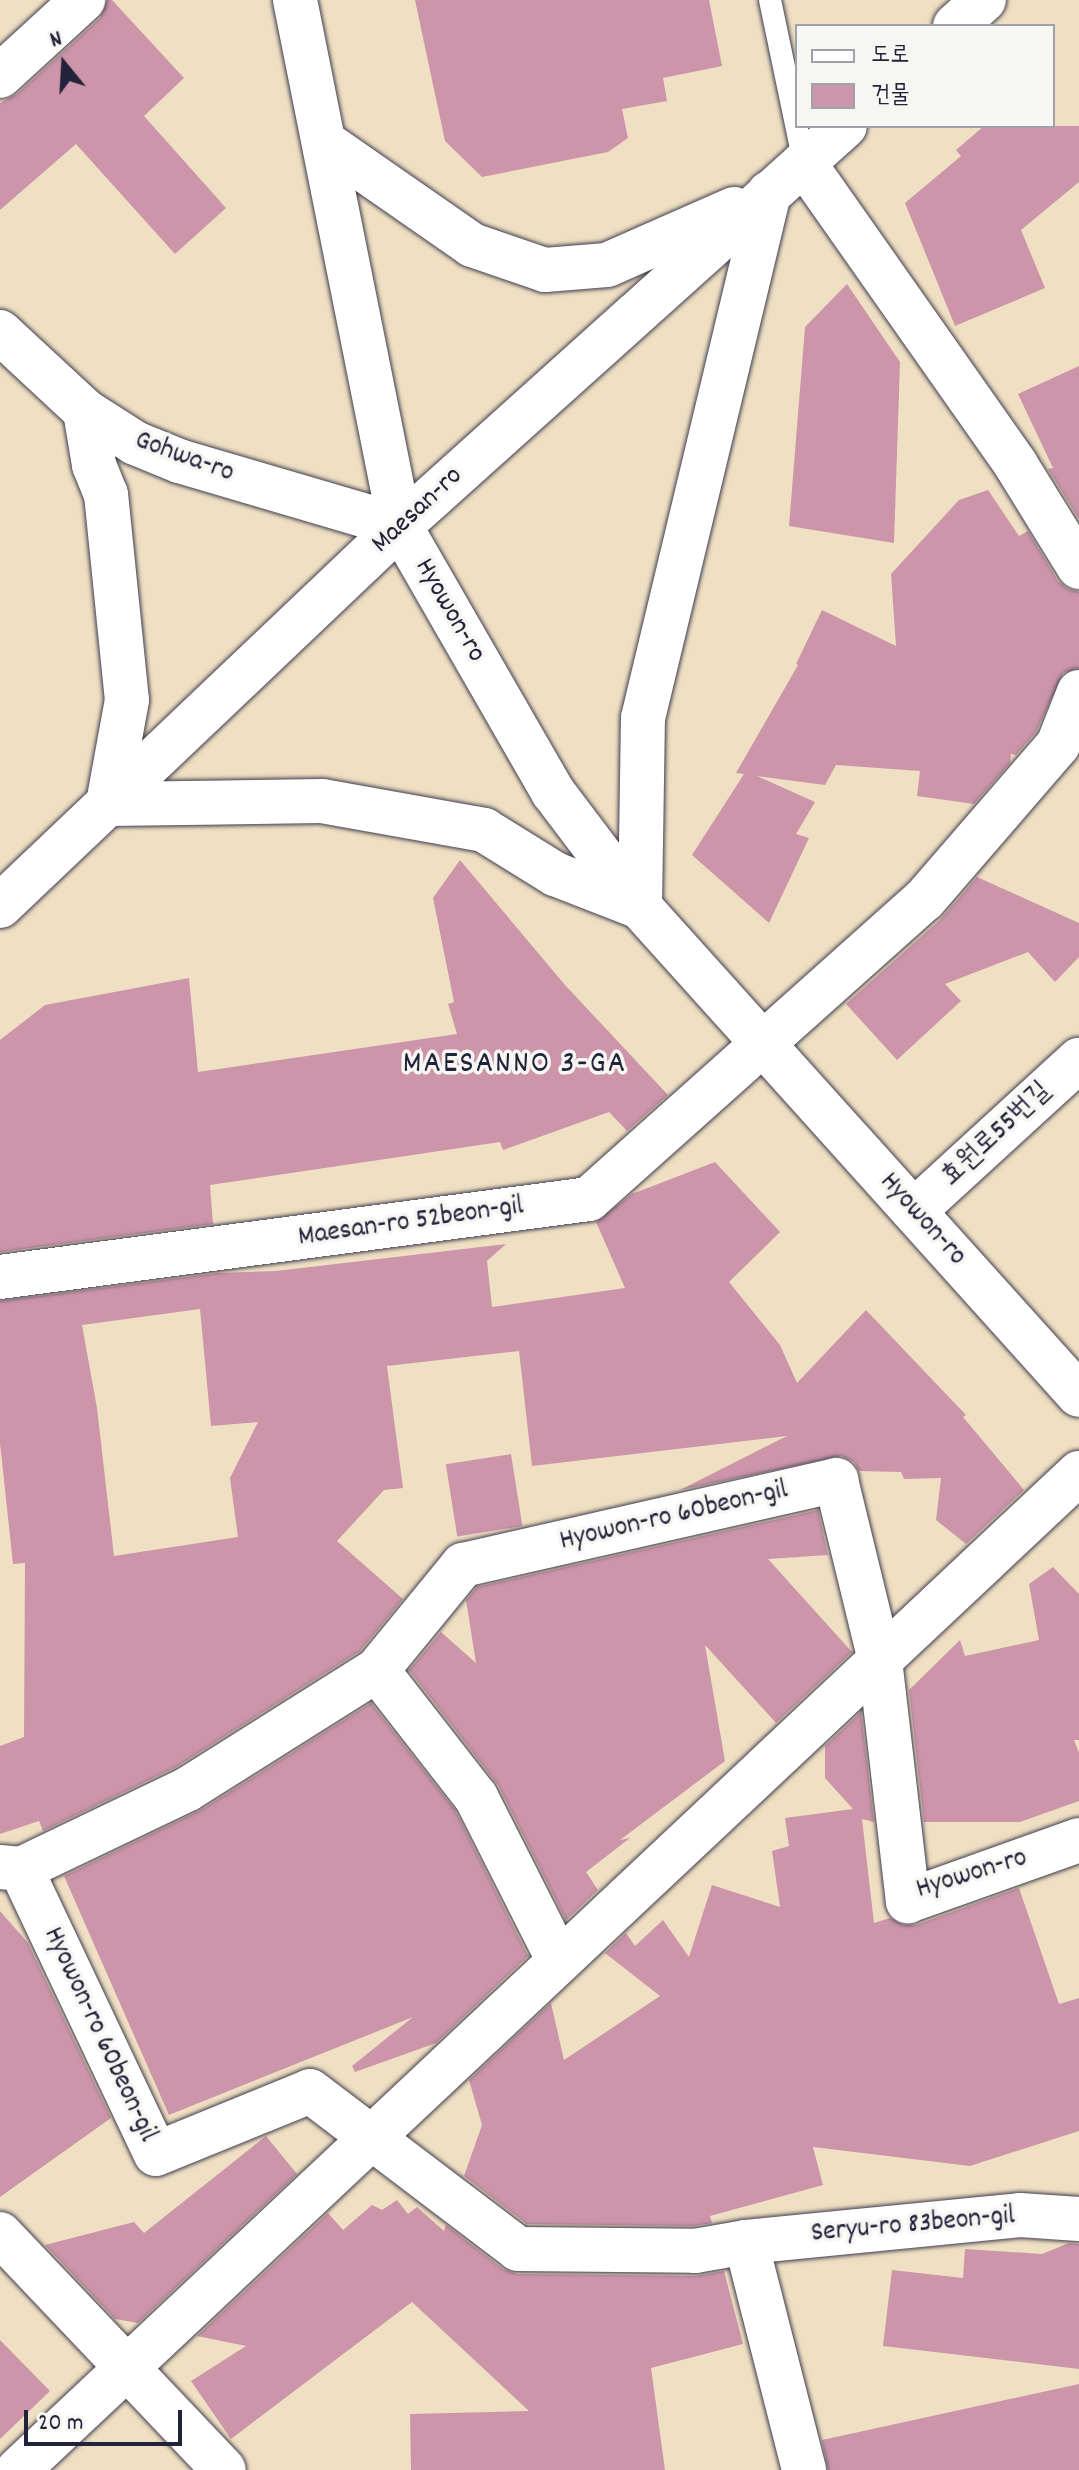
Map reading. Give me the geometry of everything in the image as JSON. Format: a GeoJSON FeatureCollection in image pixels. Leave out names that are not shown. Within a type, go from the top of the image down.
{"type":"FeatureCollection","features":[{"type":"Feature","properties":{"kind":"street"},"geometry":{"type":"LineString","coordinates":[[0,76],[83,0]]}},
{"type":"Feature","properties":{"kind":"street","name":"Hyowon-ro"},"geometry":{"type":"LineString","coordinates":[[295,0],[400,526],[553,792],[640,907],[1079,1395]]}},
{"type":"Feature","properties":{"kind":"street"},"geometry":{"type":"LineString","coordinates":[[957,24],[984,0]]}},
{"type":"Feature","properties":{"kind":"street","name":"Maesan-ro"},"geometry":{"type":"LineString","coordinates":[[0,906],[400,526],[843,128]]}},
{"type":"Feature","properties":{"kind":"street"},"geometry":{"type":"LineString","coordinates":[[324,142],[472,245],[545,270],[607,265],[769,193]]}},
{"type":"Feature","properties":{"kind":"street"},"geometry":{"type":"LineString","coordinates":[[804,163],[1016,465],[1079,567]]}},
{"type":"Feature","properties":{"kind":"street"},"geometry":{"type":"LineString","coordinates":[[85,411],[94,465],[106,494],[127,700],[108,804],[322,801],[484,830],[555,874],[640,907],[643,718],[769,193]]}},
{"type":"Feature","properties":{"kind":"street","name":"Gohwa-ro"},"geometry":{"type":"LineString","coordinates":[[0,332],[85,411],[135,443],[179,461],[400,526]]}},
{"type":"Feature","properties":{"kind":"street"},"geometry":{"type":"LineString","coordinates":[[764,1044],[924,900],[1058,745],[1079,692]]}},
{"type":"Feature","properties":{"kind":"street","name":"Maesan-ro 52beon-gil"},"geometry":{"type":"LineString","coordinates":[[0,1277],[589,1199],[764,1044]]}},
{"type":"Feature","properties":{"kind":"street","name":"효원로55번길"},"geometry":{"type":"LineString","coordinates":[[914,1211],[1079,1060]]}},
{"type":"Feature","properties":{"kind":"street"},"geometry":{"type":"LineString","coordinates":[[18,2470],[1079,1473]]}},
{"type":"Feature","properties":{"kind":"street","name":"Hyowon-ro 60beon-gil"},"geometry":{"type":"LineString","coordinates":[[373,2136],[310,2091],[156,2154],[10,1868],[188,1789],[377,1670],[463,1565],[836,1480],[880,1660]]}},
{"type":"Feature","properties":{"kind":"street","name":"Hyowon-ro"},"geometry":{"type":"LineString","coordinates":[[880,1660],[908,1901],[1079,1840]]}},
{"type":"Feature","properties":{"kind":"street"},"geometry":{"type":"LineString","coordinates":[[377,1670],[476,1797],[559,1961]]}},
{"type":"Feature","properties":{"kind":"street","name":"Seryu-ro 83beon-gil"},"geometry":{"type":"LineString","coordinates":[[373,2136],[518,2249],[695,2251],[746,2242],[1020,2215],[1079,2219]]}},
{"type":"Feature","properties":{"kind":"street"},"geometry":{"type":"LineString","coordinates":[[0,2234],[224,2470]]}},
{"type":"Feature","properties":{"kind":"street"},"geometry":{"type":"LineString","coordinates":[[746,2242],[804,2470]]}},
{"type":"Feature","properties":{"kind":"lane"},"geometry":{"type":"LineString","coordinates":[[770,0],[795,120]]}},
{"type":"Feature","properties":{"kind":"lane"},"geometry":{"type":"LineString","coordinates":[[797,128],[804,163]]}},
{"type":"Feature","properties":{"kind":"building"},"geometry":{"type":"Polygon","coordinates":[[[107,0],[112,0],[184,78],[144,116],[226,208],[175,254],[76,144],[0,210],[0,103],[17,94],[100,18],[107,0]]]}},
{"type":"Feature","properties":{"kind":"building"},"geometry":{"type":"Polygon","coordinates":[[[415,0],[709,0],[722,66],[663,78],[667,101],[622,109],[628,138],[608,152],[482,177],[445,141],[415,0]]]}},
{"type":"Feature","properties":{"kind":"building"},"geometry":{"type":"Polygon","coordinates":[[[1079,126],[1079,182],[1021,230],[1045,288],[955,326],[905,203],[961,156],[956,150],[982,128],[1079,126]]]}},
{"type":"Feature","properties":{"kind":"building"},"geometry":{"type":"Polygon","coordinates":[[[847,284],[900,362],[894,543],[789,526],[805,327],[847,284]]]}},
{"type":"Feature","properties":{"kind":"building"},"geometry":{"type":"Polygon","coordinates":[[[1079,366],[1079,519],[1048,469],[1053,468],[1018,394],[1079,366]]]}},
{"type":"Feature","properties":{"kind":"building"},"geometry":{"type":"Polygon","coordinates":[[[988,490],[1019,536],[1028,531],[1058,581],[1068,589],[1079,592],[1079,668],[1063,673],[1036,732],[1016,755],[1011,754],[1010,763],[974,804],[917,796],[920,771],[836,765],[825,785],[757,776],[815,802],[796,834],[809,838],[769,923],[692,855],[744,774],[736,773],[798,665],[822,610],[896,646],[891,574],[959,500],[988,490]]]}},
{"type":"Feature","properties":{"kind":"building"},"geometry":{"type":"Polygon","coordinates":[[[460,860],[565,985],[668,1095],[627,1131],[609,1112],[503,1150],[500,1142],[210,1185],[213,1224],[0,1252],[0,1040],[45,1005],[189,978],[198,1072],[457,1034],[448,1004],[454,1002],[433,898],[460,860]]]}},
{"type":"Feature","properties":{"kind":"building"},"geometry":{"type":"Polygon","coordinates":[[[977,877],[1079,923],[1079,957],[1055,982],[1028,952],[945,984],[961,1001],[897,1060],[846,1004],[941,919],[977,877]]]}},
{"type":"Feature","properties":{"kind":"building"},"geometry":{"type":"Polygon","coordinates":[[[715,1162],[780,1232],[729,1282],[780,1345],[797,1383],[866,1310],[966,1415],[963,1417],[1024,1490],[966,1544],[936,1520],[941,1478],[904,1479],[901,1472],[859,1471],[854,1462],[842,1456],[680,1490],[787,1436],[532,1466],[519,1351],[387,1366],[403,1488],[384,1490],[337,1541],[403,1599],[360,1651],[176,1767],[43,1831],[39,1821],[0,1834],[0,1746],[24,1737],[25,1563],[13,1564],[0,1443],[0,1301],[218,1273],[276,1271],[506,1244],[487,1261],[492,1307],[625,1288],[596,1222],[632,1194],[715,1162]],[[200,1309],[82,1325],[97,1408],[114,1556],[238,1537],[230,1478],[258,1422],[211,1426],[200,1309]]]}},
{"type":"Feature","properties":{"kind":"building"},"geometry":{"type":"Polygon","coordinates":[[[511,1454],[522,1526],[457,1536],[446,1464],[511,1454]]]}},
{"type":"Feature","properties":{"kind":"building"},"geometry":{"type":"Polygon","coordinates":[[[818,1510],[828,1555],[768,1559],[852,1652],[776,1723],[705,1645],[725,1761],[620,1840],[630,1838],[586,1872],[598,1890],[566,1920],[498,1785],[409,1670],[441,1632],[476,1663],[466,1600],[477,1587],[818,1510]]]}},
{"type":"Feature","properties":{"kind":"building"},"geometry":{"type":"Polygon","coordinates":[[[1053,1567],[1079,1594],[1079,1740],[1074,1740],[1079,1753],[1079,1801],[1020,1822],[924,1822],[909,1690],[960,1640],[965,1656],[1039,1640],[1029,1584],[1053,1567]]]}},
{"type":"Feature","properties":{"kind":"building"},"geometry":{"type":"Polygon","coordinates":[[[371,1703],[455,1810],[528,1956],[436,2043],[355,2072],[352,2066],[413,2017],[169,2115],[64,1876],[201,1810],[371,1703]]]}},
{"type":"Feature","properties":{"kind":"building"},"geometry":{"type":"Polygon","coordinates":[[[861,1712],[874,1822],[862,1819],[874,1923],[890,1918],[903,1925],[916,1925],[1019,1888],[1059,2004],[1079,1998],[1079,2131],[970,2166],[813,2147],[823,2185],[710,2216],[712,2223],[693,2226],[527,2224],[464,2176],[482,2125],[469,2080],[551,2003],[564,2060],[660,1996],[605,1953],[626,1933],[635,1946],[663,1920],[689,1957],[712,1885],[780,1907],[772,1851],[789,1846],[785,1818],[853,1809],[825,1778],[825,1746],[861,1712]]]}},
{"type":"Feature","properties":{"kind":"building"},"geometry":{"type":"Polygon","coordinates":[[[0,1911],[28,1943],[111,2118],[0,2197],[0,1911]]]}},
{"type":"Feature","properties":{"kind":"building"},"geometry":{"type":"Polygon","coordinates":[[[266,2136],[297,2174],[138,2323],[115,2319],[45,2245],[134,2222],[144,2233],[266,2136]]]}},
{"type":"Feature","properties":{"kind":"building"},"geometry":{"type":"Polygon","coordinates":[[[397,2200],[408,2214],[417,2207],[444,2231],[446,2225],[503,2269],[517,2274],[695,2276],[724,2271],[743,2344],[651,2368],[665,2470],[411,2470],[410,2414],[529,2411],[412,2302],[231,2439],[191,2381],[246,2346],[197,2336],[328,2213],[343,2230],[372,2205],[382,2210],[397,2200]]]}},
{"type":"Feature","properties":{"kind":"building"},"geometry":{"type":"Polygon","coordinates":[[[1069,2243],[1079,2244],[1079,2369],[883,2346],[892,2270],[963,2278],[965,2249],[1042,2254],[1069,2243]]]}},
{"type":"Feature","properties":{"kind":"building"},"geometry":{"type":"Polygon","coordinates":[[[0,2340],[50,2391],[0,2439],[0,2340]]]}},
{"type":"Feature","properties":{"kind":"building"},"geometry":{"type":"Polygon","coordinates":[[[1079,2384],[1079,2470],[828,2470],[822,2440],[1079,2384]]]}},
{"type":"Feature","properties":{"kind":"district","name":"MAESANNO 3-GA"},"geometry":{"type":"Point","coordinates":[515,1065]}}]}
